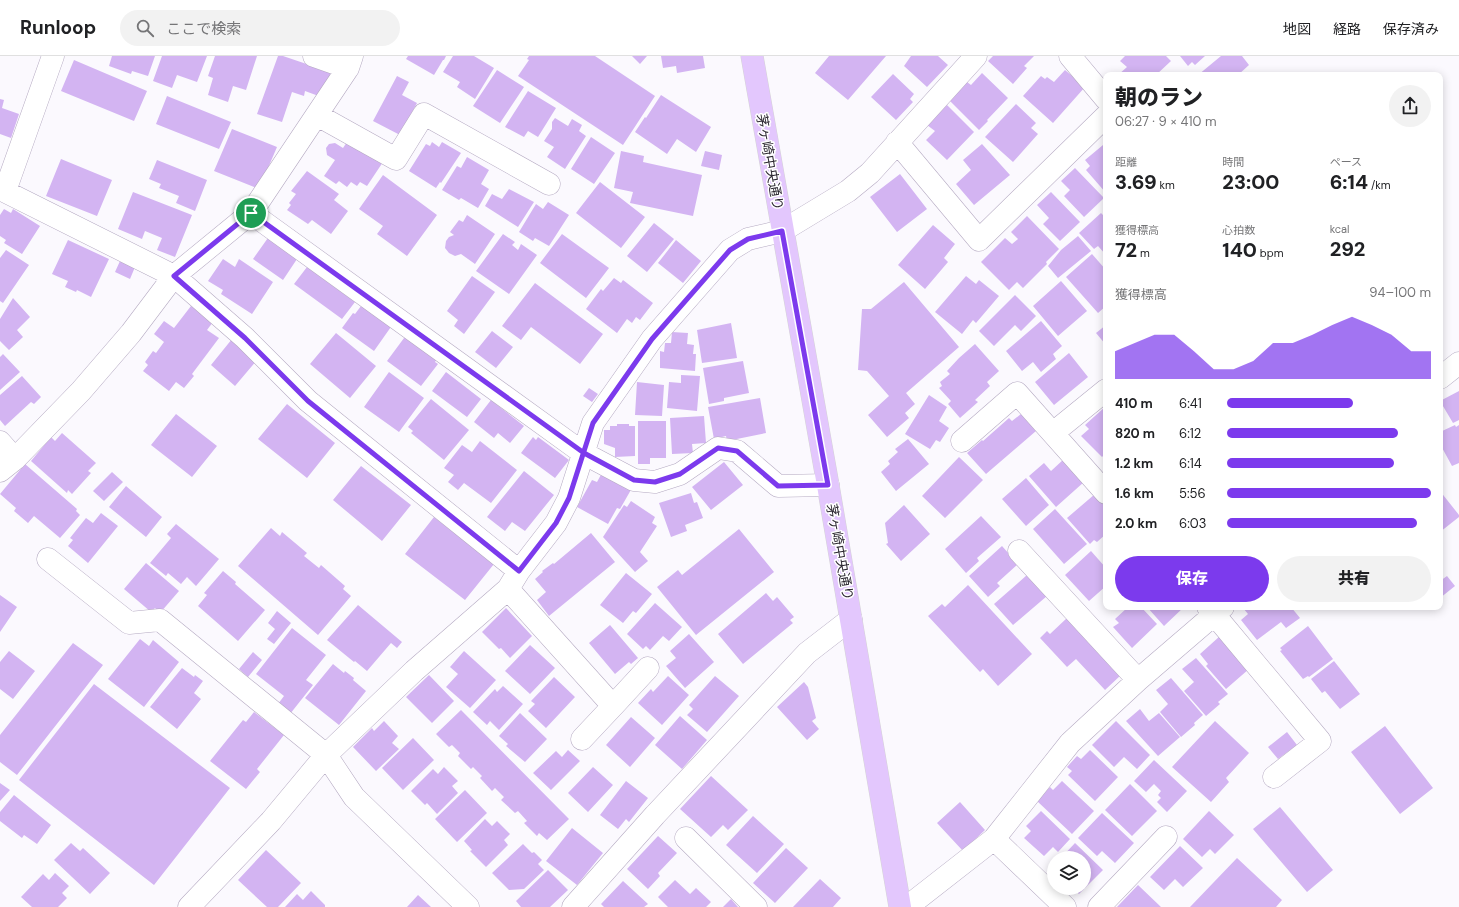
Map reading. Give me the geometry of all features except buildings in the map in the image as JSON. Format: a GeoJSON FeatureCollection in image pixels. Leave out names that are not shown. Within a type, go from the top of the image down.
{"type":"FeatureCollection","features":[{"type":"Feature","properties":{"kind":"main road","name":"茅ヶ崎中央通り"},"geometry":{"type":"LineString","coordinates":[[752,56],[828,485],[900,907]]}},
{"type":"Feature","properties":{"kind":"street"},"geometry":{"type":"LineString","coordinates":[[53,56],[3,190],[174,276],[245,338],[308,401],[514,580],[613,706]]}},
{"type":"Feature","properties":{"kind":"street"},"geometry":{"type":"LineString","coordinates":[[0,442],[7,465],[81,391],[131,333],[174,276],[251,213],[317,115],[350,62],[314,56]]}},
{"type":"Feature","properties":{"kind":"street"},"geometry":{"type":"LineString","coordinates":[[198,904],[271,821],[326,755],[414,670],[514,580],[556,523],[569,498],[593,423],[652,339],[730,250],[748,239],[782,231],[848,192],[870,173],[976,56]]}},
{"type":"Feature","properties":{"kind":"street"},"geometry":{"type":"LineString","coordinates":[[1070,56],[1103,95]]}},
{"type":"Feature","properties":{"kind":"street"},"geometry":{"type":"LineString","coordinates":[[317,115],[396,159],[424,114],[549,184]]}},
{"type":"Feature","properties":{"kind":"street"},"geometry":{"type":"LineString","coordinates":[[897,142],[978,240],[1103,119]]}},
{"type":"Feature","properties":{"kind":"street"},"geometry":{"type":"LineString","coordinates":[[251,213],[584,453],[634,480],[655,482],[680,474],[718,448],[737,451],[778,486],[828,485]]}},
{"type":"Feature","properties":{"kind":"street"},"geometry":{"type":"LineString","coordinates":[[1443,376],[1459,363]]}},
{"type":"Feature","properties":{"kind":"street"},"geometry":{"type":"LineString","coordinates":[[1053,433],[1103,392]]}},
{"type":"Feature","properties":{"kind":"street"},"geometry":{"type":"LineString","coordinates":[[962,441],[1017,393],[1103,490]]}},
{"type":"Feature","properties":{"kind":"street"},"geometry":{"type":"LineString","coordinates":[[1019,551],[1138,680]]}},
{"type":"Feature","properties":{"kind":"street"},"geometry":{"type":"LineString","coordinates":[[48,560],[129,623],[160,620],[326,755],[354,797],[468,907]]}},
{"type":"Feature","properties":{"kind":"street"},"geometry":{"type":"LineString","coordinates":[[907,907],[994,839],[1070,743],[1214,610]]}},
{"type":"Feature","properties":{"kind":"street"},"geometry":{"type":"LineString","coordinates":[[1216,610],[1320,741],[1274,778]]}},
{"type":"Feature","properties":{"kind":"street"},"geometry":{"type":"LineString","coordinates":[[573,907],[655,815],[807,653],[851,619]]}},
{"type":"Feature","properties":{"kind":"street"},"geometry":{"type":"LineString","coordinates":[[582,739],[648,668]]}},
{"type":"Feature","properties":{"kind":"street"},"geometry":{"type":"LineString","coordinates":[[1099,907],[1166,837]]}},
{"type":"Feature","properties":{"kind":"street"},"geometry":{"type":"LineString","coordinates":[[686,838],[756,907]]}},
{"type":"Feature","properties":{"kind":"street"},"geometry":{"type":"LineString","coordinates":[[994,839],[1065,907]]}},
{"type":"Feature","properties":{"kind":"route"},"geometry":{"type":"LineString","coordinates":[[251,213],[174,276],[245,338],[308,401],[519,571],[556,523],[569,498],[584,453],[593,423],[652,339],[730,250],[748,239],[782,231],[828,485],[778,486],[737,451],[718,448],[680,474],[655,482],[634,480],[584,453],[251,213]]}}]}
